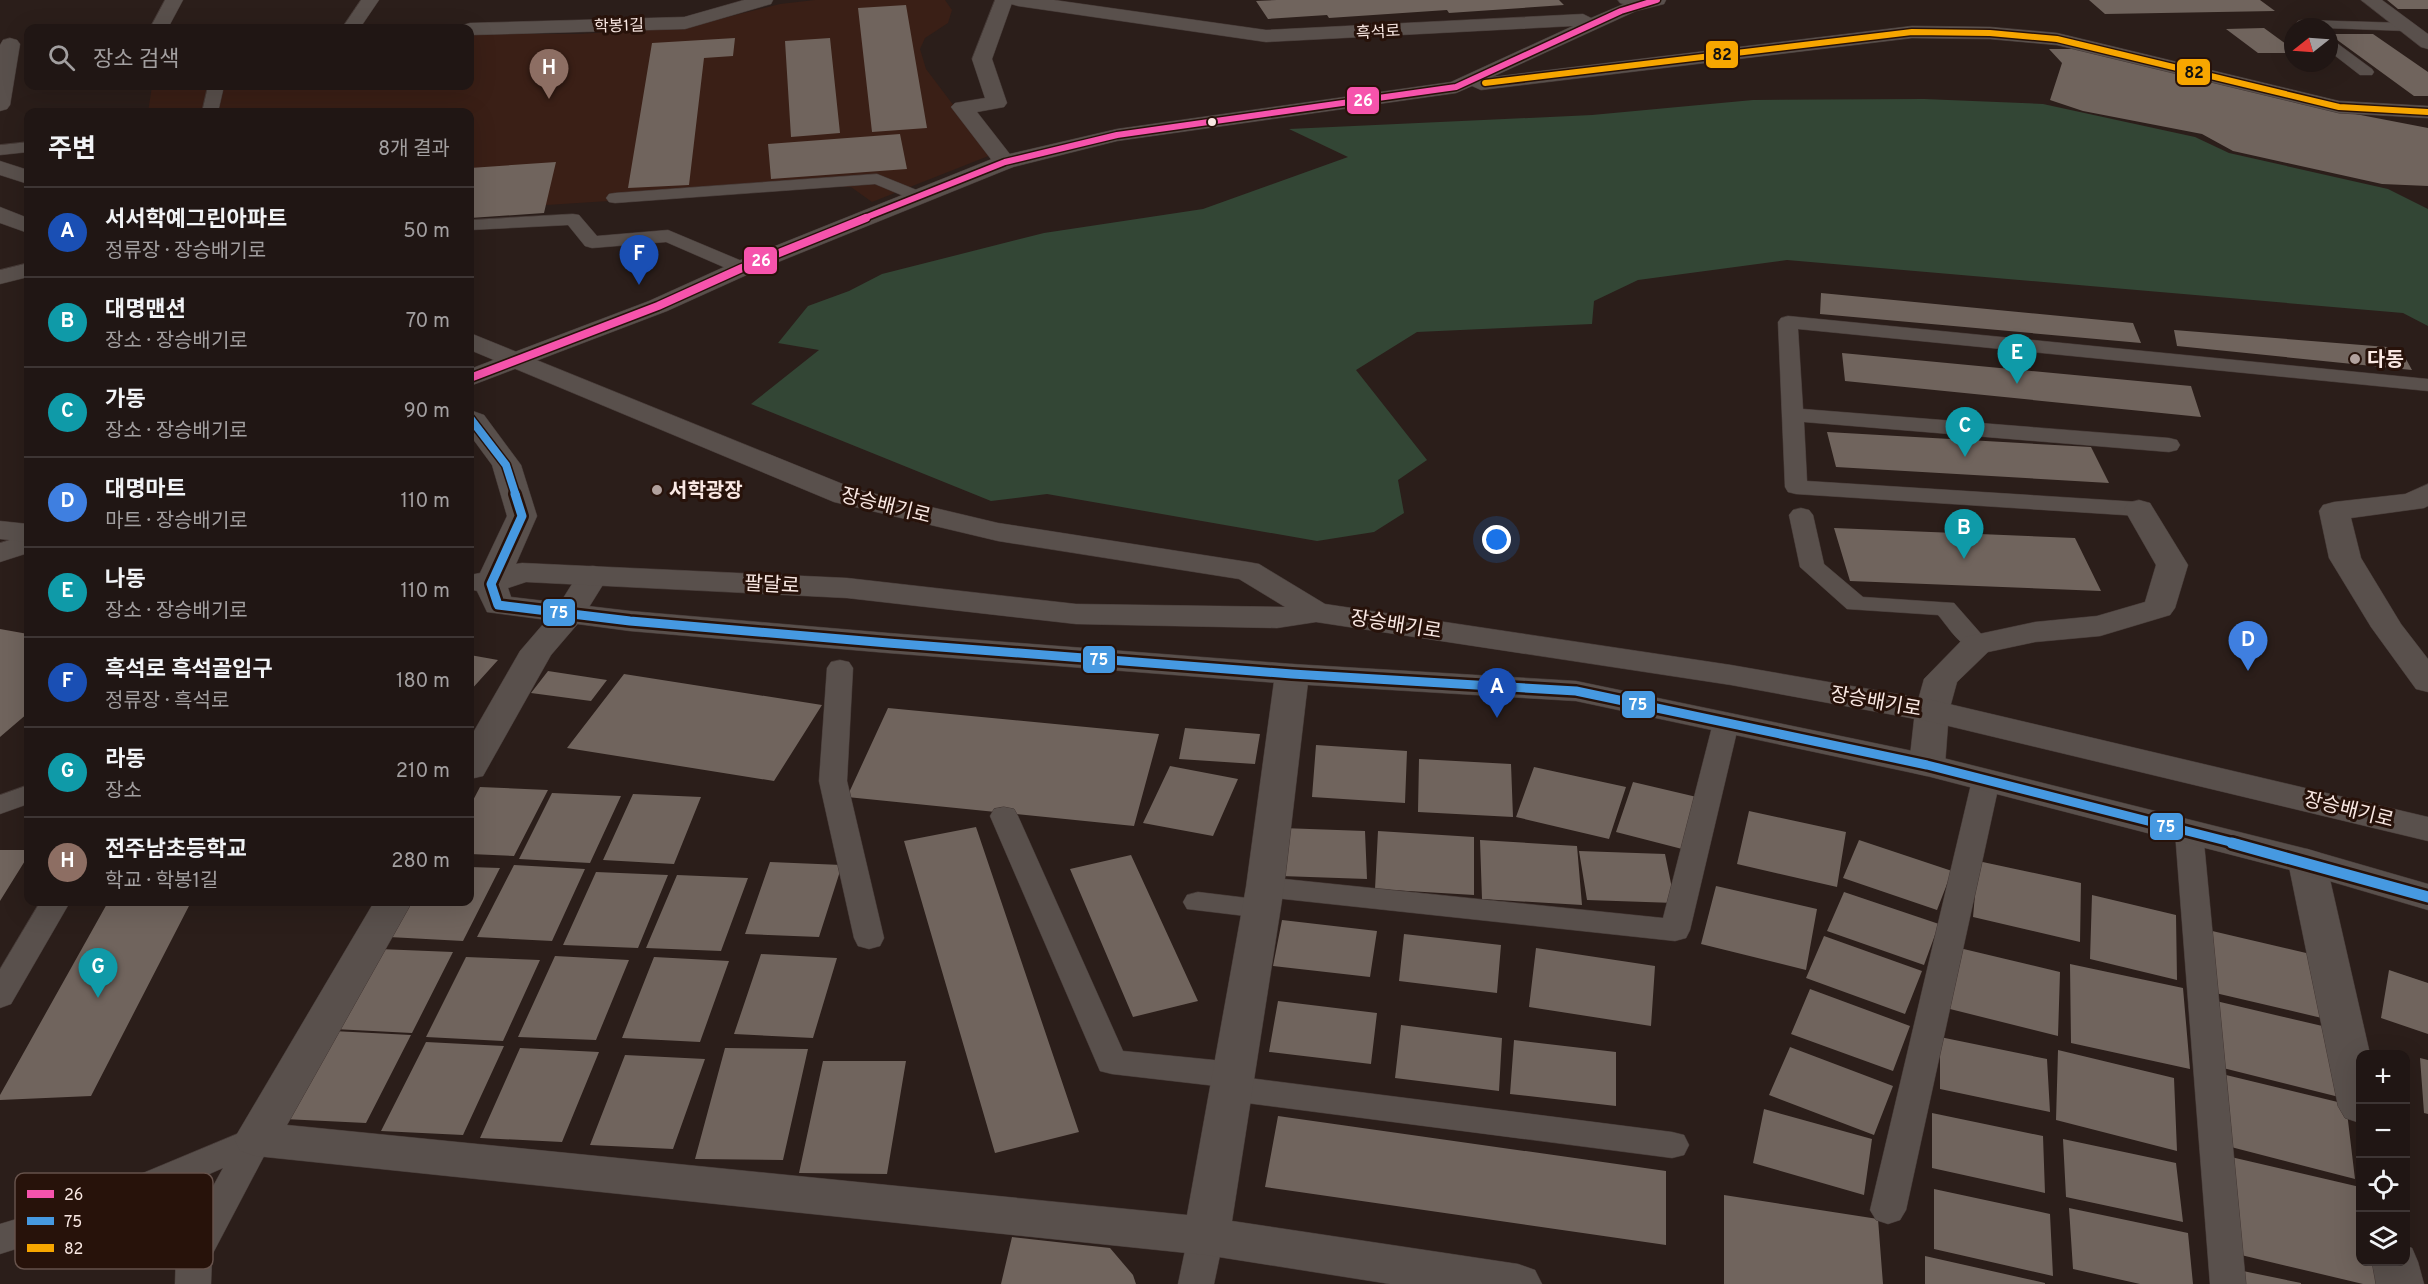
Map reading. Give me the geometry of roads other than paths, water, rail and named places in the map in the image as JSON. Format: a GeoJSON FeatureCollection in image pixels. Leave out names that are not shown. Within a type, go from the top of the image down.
{"type":"FeatureCollection","features":[{"type":"Feature","properties":{"kind":"street"},"geometry":{"type":"LineString","coordinates":[[161,24],[174,0]]}},
{"type":"Feature","properties":{"kind":"street"},"geometry":{"type":"LineString","coordinates":[[354,24],[370,0]]}},
{"type":"Feature","properties":{"kind":"street","name":"학봉1길"},"geometry":{"type":"LineString","coordinates":[[474,29],[685,22],[764,0]]}},
{"type":"Feature","properties":{"kind":"street"},"geometry":{"type":"LineString","coordinates":[[1004,0],[982,59],[997,103],[962,107],[1005,162]]}},
{"type":"Feature","properties":{"kind":"street","name":"흑석로"},"geometry":{"type":"LineString","coordinates":[[1018,0],[1266,36],[1606,19]]}},
{"type":"Feature","properties":{"kind":"street"},"geometry":{"type":"LineString","coordinates":[[2370,0],[2428,43]]}},
{"type":"Feature","properties":{"kind":"street","name":"흑석로"},"geometry":{"type":"LineString","coordinates":[[474,377],[658,306],[742,268],[1005,162],[1117,135],[1456,87],[1488,69],[1606,19],[1639,1]]}},
{"type":"Feature","properties":{"kind":"street"},"geometry":{"type":"LineString","coordinates":[[2400,22],[2428,19]]}},
{"type":"Feature","properties":{"kind":"street"},"geometry":{"type":"LineString","coordinates":[[1456,87],[1912,32],[1990,33],[2057,39],[2339,107],[2428,112]]}},
{"type":"Feature","properties":{"kind":"street"},"geometry":{"type":"LineString","coordinates":[[0,105],[13,44]]}},
{"type":"Feature","properties":{"kind":"street"},"geometry":{"type":"LineString","coordinates":[[0,168],[24,176]]}},
{"type":"Feature","properties":{"kind":"street"},"geometry":{"type":"LineString","coordinates":[[0,213],[24,224]]}},
{"type":"Feature","properties":{"kind":"street"},"geometry":{"type":"LineString","coordinates":[[0,277],[24,271]]}},
{"type":"Feature","properties":{"kind":"street","name":"장승배기로"},"geometry":{"type":"LineString","coordinates":[[474,343],[562,381],[845,496],[998,532],[1248,571],[1316,612]]}},
{"type":"Feature","properties":{"kind":"street"},"geometry":{"type":"LineString","coordinates":[[474,421],[506,465],[522,516],[480,582],[498,605],[630,621],[1293,674],[1576,691],[1927,765],[2307,862],[2428,897]]}},
{"type":"Feature","properties":{"kind":"street"},"geometry":{"type":"LineString","coordinates":[[2428,493],[2413,502],[2334,511],[2346,558],[2387,627],[2428,682]]}},
{"type":"Feature","properties":{"kind":"street"},"geometry":{"type":"LineString","coordinates":[[1927,765],[1932,711],[1941,679],[1977,644],[2035,632],[2100,626],[2159,608],[2172,565],[2139,508]]}},
{"type":"Feature","properties":{"kind":"street"},"geometry":{"type":"LineString","coordinates":[[0,530],[24,533]]}},
{"type":"Feature","properties":{"kind":"street"},"geometry":{"type":"LineString","coordinates":[[0,553],[24,544]]}},
{"type":"Feature","properties":{"kind":"street","name":"팔달로"},"geometry":{"type":"LineString","coordinates":[[480,582],[522,572],[847,588],[1076,614]]}},
{"type":"Feature","properties":{"kind":"street"},"geometry":{"type":"LineString","coordinates":[[474,761],[537,651],[570,613],[592,575]]}},
{"type":"Feature","properties":{"kind":"street","name":"장승배기로"},"geometry":{"type":"LineString","coordinates":[[1076,614],[1277,618],[1316,612],[1731,675],[1932,711],[2308,798],[2428,829]]}},
{"type":"Feature","properties":{"kind":"street"},"geometry":{"type":"LineString","coordinates":[[1206,1236],[1263,897],[1293,674]]}},
{"type":"Feature","properties":{"kind":"street"},"geometry":{"type":"LineString","coordinates":[[2307,862],[2361,1104]]}},
{"type":"Feature","properties":{"kind":"street"},"geometry":{"type":"LineString","coordinates":[[391,906],[256,1139],[1206,1236],[1518,1284]]}},
{"type":"Feature","properties":{"kind":"street"},"geometry":{"type":"LineString","coordinates":[[2396,1266],[2400,1284]]}},
{"type":"Feature","properties":{"kind":"lane"},"geometry":{"type":"LineString","coordinates":[[2338,23],[2400,22]]}},
{"type":"Feature","properties":{"kind":"lane"},"geometry":{"type":"LineString","coordinates":[[2338,51],[2366,72]]}},
{"type":"Feature","properties":{"kind":"lane"},"geometry":{"type":"LineString","coordinates":[[211,108],[215,90]]}},
{"type":"Feature","properties":{"kind":"lane"},"geometry":{"type":"LineString","coordinates":[[0,150],[24,147]]}},
{"type":"Feature","properties":{"kind":"lane"},"geometry":{"type":"LineString","coordinates":[[615,198],[877,179],[918,197]]}},
{"type":"Feature","properties":{"kind":"lane"},"geometry":{"type":"LineString","coordinates":[[474,225],[573,219],[592,242],[668,236],[742,268]]}},
{"type":"Feature","properties":{"kind":"lane"},"geometry":{"type":"LineString","coordinates":[[2139,508],[1796,487],[1788,322],[2428,385]]}},
{"type":"Feature","properties":{"kind":"lane"},"geometry":{"type":"LineString","coordinates":[[1792,415],[2169,445]]}},
{"type":"Feature","properties":{"kind":"lane"},"geometry":{"type":"LineString","coordinates":[[1801,515],[1812,567],[1856,604],[1945,608],[1977,644]]}},
{"type":"Feature","properties":{"kind":"lane"},"geometry":{"type":"LineString","coordinates":[[840,668],[833,781],[869,938]]}},
{"type":"Feature","properties":{"kind":"lane"},"geometry":{"type":"LineString","coordinates":[[1198,902],[1263,897],[1675,930],[1725,723]]}},
{"type":"Feature","properties":{"kind":"lane"},"geometry":{"type":"LineString","coordinates":[[1888,1210],[1986,780]]}},
{"type":"Feature","properties":{"kind":"lane"},"geometry":{"type":"LineString","coordinates":[[0,805],[24,796]]}},
{"type":"Feature","properties":{"kind":"lane"},"geometry":{"type":"LineString","coordinates":[[1004,816],[1112,1062],[1232,1082],[1672,1145]]}},
{"type":"Feature","properties":{"kind":"lane"},"geometry":{"type":"LineString","coordinates":[[2189,832],[2228,1284]]}},
{"type":"Feature","properties":{"kind":"lane"},"geometry":{"type":"LineString","coordinates":[[0,996],[53,906]]}},
{"type":"Feature","properties":{"kind":"lane"},"geometry":{"type":"LineString","coordinates":[[177,1173],[256,1139]]}},
{"type":"Feature","properties":{"kind":"lane"},"geometry":{"type":"LineString","coordinates":[[213,1220],[256,1139]]}},
{"type":"Feature","properties":{"kind":"lane"},"geometry":{"type":"LineString","coordinates":[[0,1239],[15,1234]]}},
{"type":"Feature","properties":{"kind":"lane"},"geometry":{"type":"LineString","coordinates":[[1196,1284],[1206,1236]]}},
{"type":"Feature","properties":{"kind":"lane"},"geometry":{"type":"LineString","coordinates":[[193,1284],[194,1269]]}},
{"type":"Feature","properties":{"kind":"place","name":"전주남초등학교"},"geometry":{"type":"Point","coordinates":[549,99]}},
{"type":"Feature","properties":{"kind":"place","name":"흑석로 흑석골입구"},"geometry":{"type":"Point","coordinates":[639,285]}},
{"type":"Feature","properties":{"kind":"place","name":"다동"},"geometry":{"type":"Point","coordinates":[2355,359]}},
{"type":"Feature","properties":{"kind":"place","name":"나동"},"geometry":{"type":"Point","coordinates":[2017,384]}},
{"type":"Feature","properties":{"kind":"place","name":"가동"},"geometry":{"type":"Point","coordinates":[1965,457]}},
{"type":"Feature","properties":{"kind":"place","name":"서학광장"},"geometry":{"type":"Point","coordinates":[657,490]}},
{"type":"Feature","properties":{"kind":"place","name":"대명맨션"},"geometry":{"type":"Point","coordinates":[1964,559]}},
{"type":"Feature","properties":{"kind":"place","name":"대명마트"},"geometry":{"type":"Point","coordinates":[2248,671]}},
{"type":"Feature","properties":{"kind":"place","name":"서서학예그린아파트"},"geometry":{"type":"Point","coordinates":[1497,718]}},
{"type":"Feature","properties":{"kind":"place","name":"라동"},"geometry":{"type":"Point","coordinates":[98,998]}}]}
